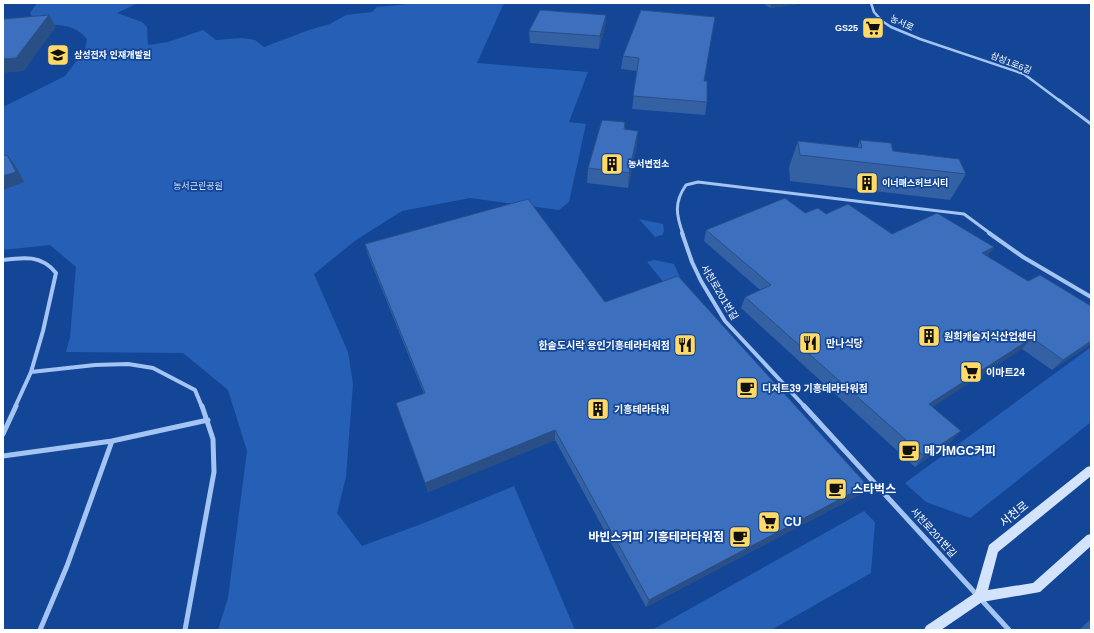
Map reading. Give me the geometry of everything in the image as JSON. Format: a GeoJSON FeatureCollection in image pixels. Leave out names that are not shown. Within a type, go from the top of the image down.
{"type":"FeatureCollection","features":[{"type":"Feature","properties":{"kind":"street","name":"농서로"},"geometry":{"type":"LineString","coordinates":[[870,3],[874,12],[882,21],[905,33],[938,44]]}},
{"type":"Feature","properties":{"kind":"street","name":"삼성1로6길"},"geometry":{"type":"LineString","coordinates":[[938,44],[1024,74],[1091,124]]}},
{"type":"Feature","properties":{"kind":"street","name":"서천로201번길"},"geometry":{"type":"LineString","coordinates":[[980,597],[725,321],[701,281],[692,262],[679,223],[677,210],[679,196],[686,184],[698,182],[964,214],[1023,257],[1091,297]]}},
{"type":"Feature","properties":{"kind":"street"},"geometry":{"type":"LineString","coordinates":[[3,260],[21,257],[38,259],[51,264],[56,273],[43,331],[31,372],[3,434]]}},
{"type":"Feature","properties":{"kind":"street"},"geometry":{"type":"LineString","coordinates":[[31,372],[94,365],[128,364],[153,368],[195,390],[208,420],[213,439],[214,472],[185,630]]}},
{"type":"Feature","properties":{"kind":"street"},"geometry":{"type":"LineString","coordinates":[[3,456],[112,441],[208,420]]}},
{"type":"Feature","properties":{"kind":"street"},"geometry":{"type":"LineString","coordinates":[[40,630],[68,566],[112,441]]}},
{"type":"Feature","properties":{"kind":"street","name":"서천로"},"geometry":{"type":"LineString","coordinates":[[980,597],[993,549],[1091,470]]}},
{"type":"Feature","properties":{"kind":"street"},"geometry":{"type":"LineString","coordinates":[[930,630],[980,597],[1036,588],[1091,538]]}},
{"type":"Feature","properties":{"kind":"street"},"geometry":{"type":"LineString","coordinates":[[980,597],[1009,630]]}},
{"type":"Feature","properties":{"kind":"green space","name":"농서근린공원"},"geometry":{"type":"Polygon","coordinates":[[[37,3],[138,3],[117,13],[142,22],[147,27],[148,45],[168,42],[203,30],[216,40],[242,38],[255,40],[264,47],[309,30],[330,24],[346,15],[372,12],[377,7],[419,3],[504,3],[477,63],[588,72],[569,122],[586,124],[569,202],[559,210],[470,198],[402,211],[356,240],[314,274],[348,352],[353,384],[346,477],[337,513],[362,546],[429,521],[514,486],[575,630],[218,630],[228,598],[247,451],[228,390],[183,353],[66,352],[70,337],[76,267],[50,245],[3,250],[3,107],[65,76],[85,50],[87,39],[71,27],[37,24],[30,13],[37,3]]]}},
{"type":"Feature","properties":{"kind":"green space"},"geometry":{"type":"Polygon","coordinates":[[[639,219],[663,224],[664,231],[662,235],[655,237],[639,219]]]}},
{"type":"Feature","properties":{"kind":"green space"},"geometry":{"type":"Polygon","coordinates":[[[654,260],[674,264],[690,300],[670,290],[647,262],[654,260]]]}},
{"type":"Feature","properties":{"kind":"green space"},"geometry":{"type":"Polygon","coordinates":[[[1091,347],[1091,422],[970,518],[926,502],[905,483],[1091,347]]]}},
{"type":"Feature","properties":{"kind":"green space"},"geometry":{"type":"Polygon","coordinates":[[[864,511],[875,522],[871,573],[771,630],[652,630],[864,511]]]}},
{"type":"Feature","properties":{"kind":"building"},"geometry":{"type":"Polygon","coordinates":[[[540,10],[606,15],[600,36],[529,31],[540,10]]]}},
{"type":"Feature","properties":{"kind":"building"},"geometry":{"type":"Polygon","coordinates":[[[641,10],[715,17],[704,81],[707,81],[707,102],[633,96],[639,58],[623,56],[641,10]]]}},
{"type":"Feature","properties":{"kind":"building"},"geometry":{"type":"Polygon","coordinates":[[[49,15],[16,58],[3,59],[3,19],[49,15]]]}},
{"type":"Feature","properties":{"kind":"building","name":"농서변전소"},"geometry":{"type":"Polygon","coordinates":[[[602,120],[625,122],[624,129],[638,131],[629,173],[588,168],[602,120]]]}},
{"type":"Feature","properties":{"kind":"building"},"geometry":{"type":"Polygon","coordinates":[[[860,140],[891,143],[893,151],[959,159],[966,174],[800,155],[798,141],[862,148],[860,140]]]}},
{"type":"Feature","properties":{"kind":"building"},"geometry":{"type":"Polygon","coordinates":[[[7,155],[16,172],[3,176],[3,156],[7,155]]]}},
{"type":"Feature","properties":{"kind":"building","name":"원희캐슬지식산업센터"},"geometry":{"type":"Polygon","coordinates":[[[785,198],[805,213],[818,208],[826,214],[848,204],[892,234],[937,213],[994,247],[982,253],[1028,281],[1040,275],[1091,306],[1091,341],[1063,360],[1032,338],[929,404],[961,431],[924,456],[745,297],[771,285],[706,230],[785,198]]]}},
{"type":"Feature","properties":{"kind":"building","name":"기흥테라타워"},"geometry":{"type":"Polygon","coordinates":[[[528,199],[605,302],[678,276],[867,485],[649,600],[555,430],[425,483],[396,403],[425,393],[365,244],[528,199]]]}},
{"type":"Feature","properties":{"kind":"place","name":"GS25"},"geometry":{"type":"Point","coordinates":[873,28]}},
{"type":"Feature","properties":{"kind":"place","name":"삼성전자 인재개발원"},"geometry":{"type":"Point","coordinates":[58,55]}},
{"type":"Feature","properties":{"kind":"place","name":"농서변전소"},"geometry":{"type":"Point","coordinates":[612,164]}},
{"type":"Feature","properties":{"kind":"place","name":"이너매스허브시티"},"geometry":{"type":"Point","coordinates":[867,183]}},
{"type":"Feature","properties":{"kind":"place","name":"원희캐슬지식산업센터"},"geometry":{"type":"Point","coordinates":[929,336]}},
{"type":"Feature","properties":{"kind":"place","name":"만나식당"},"geometry":{"type":"Point","coordinates":[810,343]}},
{"type":"Feature","properties":{"kind":"place","name":"한솥도시락 용인기흥테라타워점"},"geometry":{"type":"Point","coordinates":[685,345]}},
{"type":"Feature","properties":{"kind":"place","name":"이마트24"},"geometry":{"type":"Point","coordinates":[971,372]}},
{"type":"Feature","properties":{"kind":"place","name":"디저트39 기흥테라타워점"},"geometry":{"type":"Point","coordinates":[747,388]}},
{"type":"Feature","properties":{"kind":"place","name":"기흥테라타워"},"geometry":{"type":"Point","coordinates":[598,409]}},
{"type":"Feature","properties":{"kind":"place","name":"메가MGC커피"},"geometry":{"type":"Point","coordinates":[909,451]}},
{"type":"Feature","properties":{"kind":"place","name":"스타벅스"},"geometry":{"type":"Point","coordinates":[836,489]}},
{"type":"Feature","properties":{"kind":"place","name":"CU"},"geometry":{"type":"Point","coordinates":[769,522]}},
{"type":"Feature","properties":{"kind":"place","name":"바빈스커피 기흥테라타워점"},"geometry":{"type":"Point","coordinates":[740,537]}}]}
